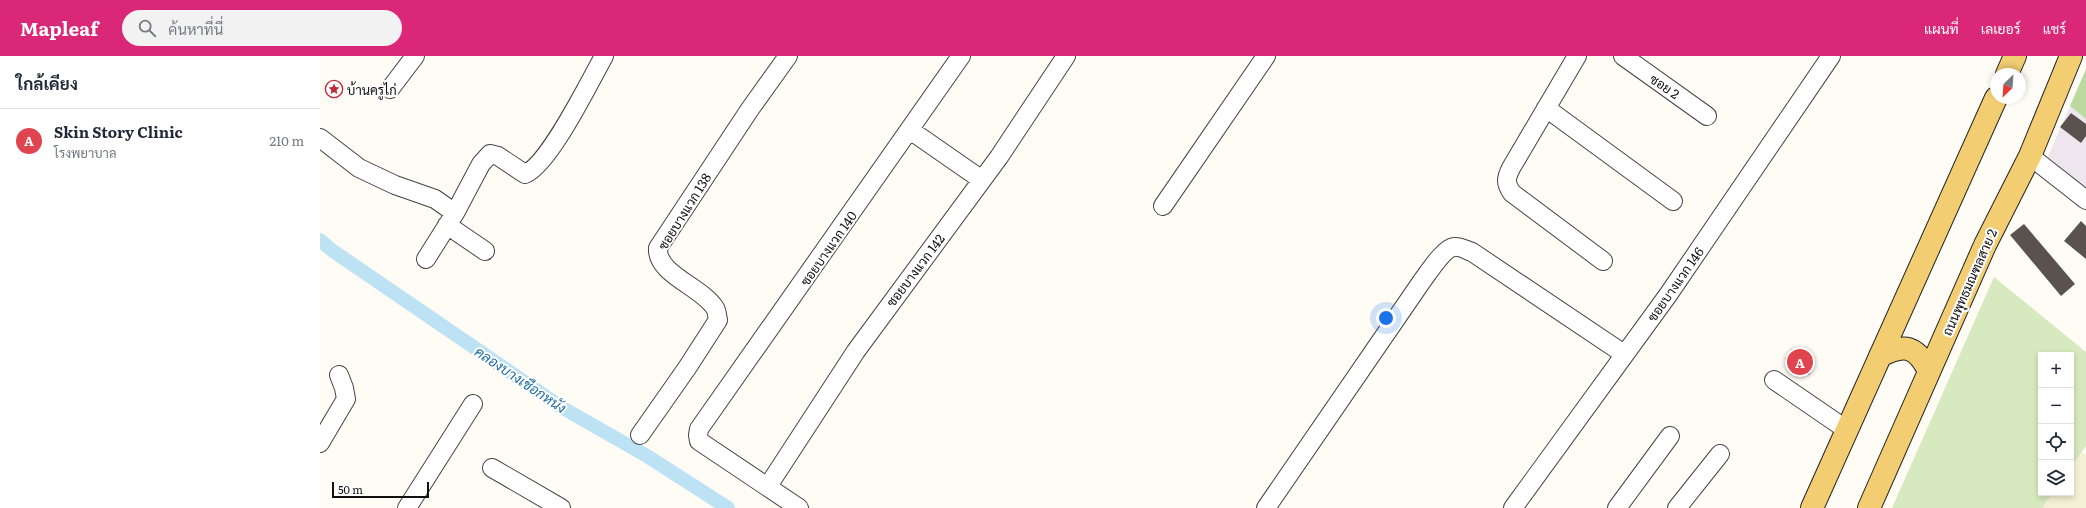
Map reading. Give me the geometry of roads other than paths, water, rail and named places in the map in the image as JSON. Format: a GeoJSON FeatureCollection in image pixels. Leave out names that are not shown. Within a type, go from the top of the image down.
{"type":"FeatureCollection","features":[{"type":"Feature","properties":{"kind":"main road"},"geometry":{"type":"LineString","coordinates":[[2010,68],[2015,56]]}},
{"type":"Feature","properties":{"kind":"main road","name":"ถนนพุทธมณฑลสาย 2"},"geometry":{"type":"LineString","coordinates":[[1869,508],[1985,244],[2030,156],[2071,56]]}},
{"type":"Feature","properties":{"kind":"main road"},"geometry":{"type":"LineString","coordinates":[[1812,508],[1993,104]]}},
{"type":"Feature","properties":{"kind":"main road"},"geometry":{"type":"LineString","coordinates":[[1880,356],[1897,348],[1909,349],[1922,358],[1929,371]]}},
{"type":"Feature","properties":{"kind":"street"},"geometry":{"type":"LineString","coordinates":[[390,89],[415,56]]}},
{"type":"Feature","properties":{"kind":"street"},"geometry":{"type":"LineString","coordinates":[[426,259],[451,219],[481,164],[490,154],[498,156],[525,174],[535,167],[558,137],[604,56]]}},
{"type":"Feature","properties":{"kind":"street","name":"ซอยบางแวก 138"},"geometry":{"type":"LineString","coordinates":[[640,435],[687,368],[718,320],[715,309],[708,300],[666,267],[658,255],[658,248],[750,109],[788,56]]}},
{"type":"Feature","properties":{"kind":"street","name":"ซอยบางแวก 140"},"geometry":{"type":"LineString","coordinates":[[768,486],[699,441],[699,429],[961,56]]}},
{"type":"Feature","properties":{"kind":"street","name":"ซอยบางแวก 142"},"geometry":{"type":"LineString","coordinates":[[768,486],[856,351],[982,180],[1066,56]]}},
{"type":"Feature","properties":{"kind":"street"},"geometry":{"type":"LineString","coordinates":[[1163,206],[1266,56]]}},
{"type":"Feature","properties":{"kind":"street"},"geometry":{"type":"LineString","coordinates":[[1577,56],[1510,168],[1506,178],[1506,184],[1512,193],[1603,261]]}},
{"type":"Feature","properties":{"kind":"street","name":"ซอย 2"},"geometry":{"type":"LineString","coordinates":[[1623,56],[1707,116]]}},
{"type":"Feature","properties":{"kind":"street","name":"ซอยบางแวก 146"},"geometry":{"type":"LineString","coordinates":[[1512,508],[1668,295],[1831,56]]}},
{"type":"Feature","properties":{"kind":"street"},"geometry":{"type":"LineString","coordinates":[[1546,108],[1673,201]]}},
{"type":"Feature","properties":{"kind":"street"},"geometry":{"type":"LineString","coordinates":[[910,130],[982,180]]}},
{"type":"Feature","properties":{"kind":"street"},"geometry":{"type":"LineString","coordinates":[[320,138],[359,168],[395,185],[435,199],[451,219],[485,251]]}},
{"type":"Feature","properties":{"kind":"street"},"geometry":{"type":"LineString","coordinates":[[2030,156],[2086,200]]}},
{"type":"Feature","properties":{"kind":"street"},"geometry":{"type":"LineString","coordinates":[[1266,508],[1422,281],[1445,250],[1452,247],[1460,247],[1472,252],[1624,354]]}},
{"type":"Feature","properties":{"kind":"street"},"geometry":{"type":"LineString","coordinates":[[320,443],[346,399],[339,375]]}},
{"type":"Feature","properties":{"kind":"street"},"geometry":{"type":"LineString","coordinates":[[1774,380],[1847,430]]}},
{"type":"Feature","properties":{"kind":"street"},"geometry":{"type":"LineString","coordinates":[[407,508],[473,404]]}},
{"type":"Feature","properties":{"kind":"street"},"geometry":{"type":"LineString","coordinates":[[1617,508],[1670,436]]}},
{"type":"Feature","properties":{"kind":"street"},"geometry":{"type":"LineString","coordinates":[[1677,508],[1720,454]]}},
{"type":"Feature","properties":{"kind":"street"},"geometry":{"type":"LineString","coordinates":[[492,468],[561,508]]}},
{"type":"Feature","properties":{"kind":"street"},"geometry":{"type":"LineString","coordinates":[[768,486],[799,508]]}},
{"type":"Feature","properties":{"kind":"waterway","name":"คลองบางเชือกหนัง"},"geometry":{"type":"LineString","coordinates":[[320,240],[333,251],[561,407],[647,456],[728,508]]}},
{"type":"Feature","properties":{"kind":"place","name":"บ้านครูไก่"},"geometry":{"type":"Point","coordinates":[334,89]}},
{"type":"Feature","properties":{"kind":"place","name":"Skin Story Clinic"},"geometry":{"type":"Point","coordinates":[1800,362]}}]}
